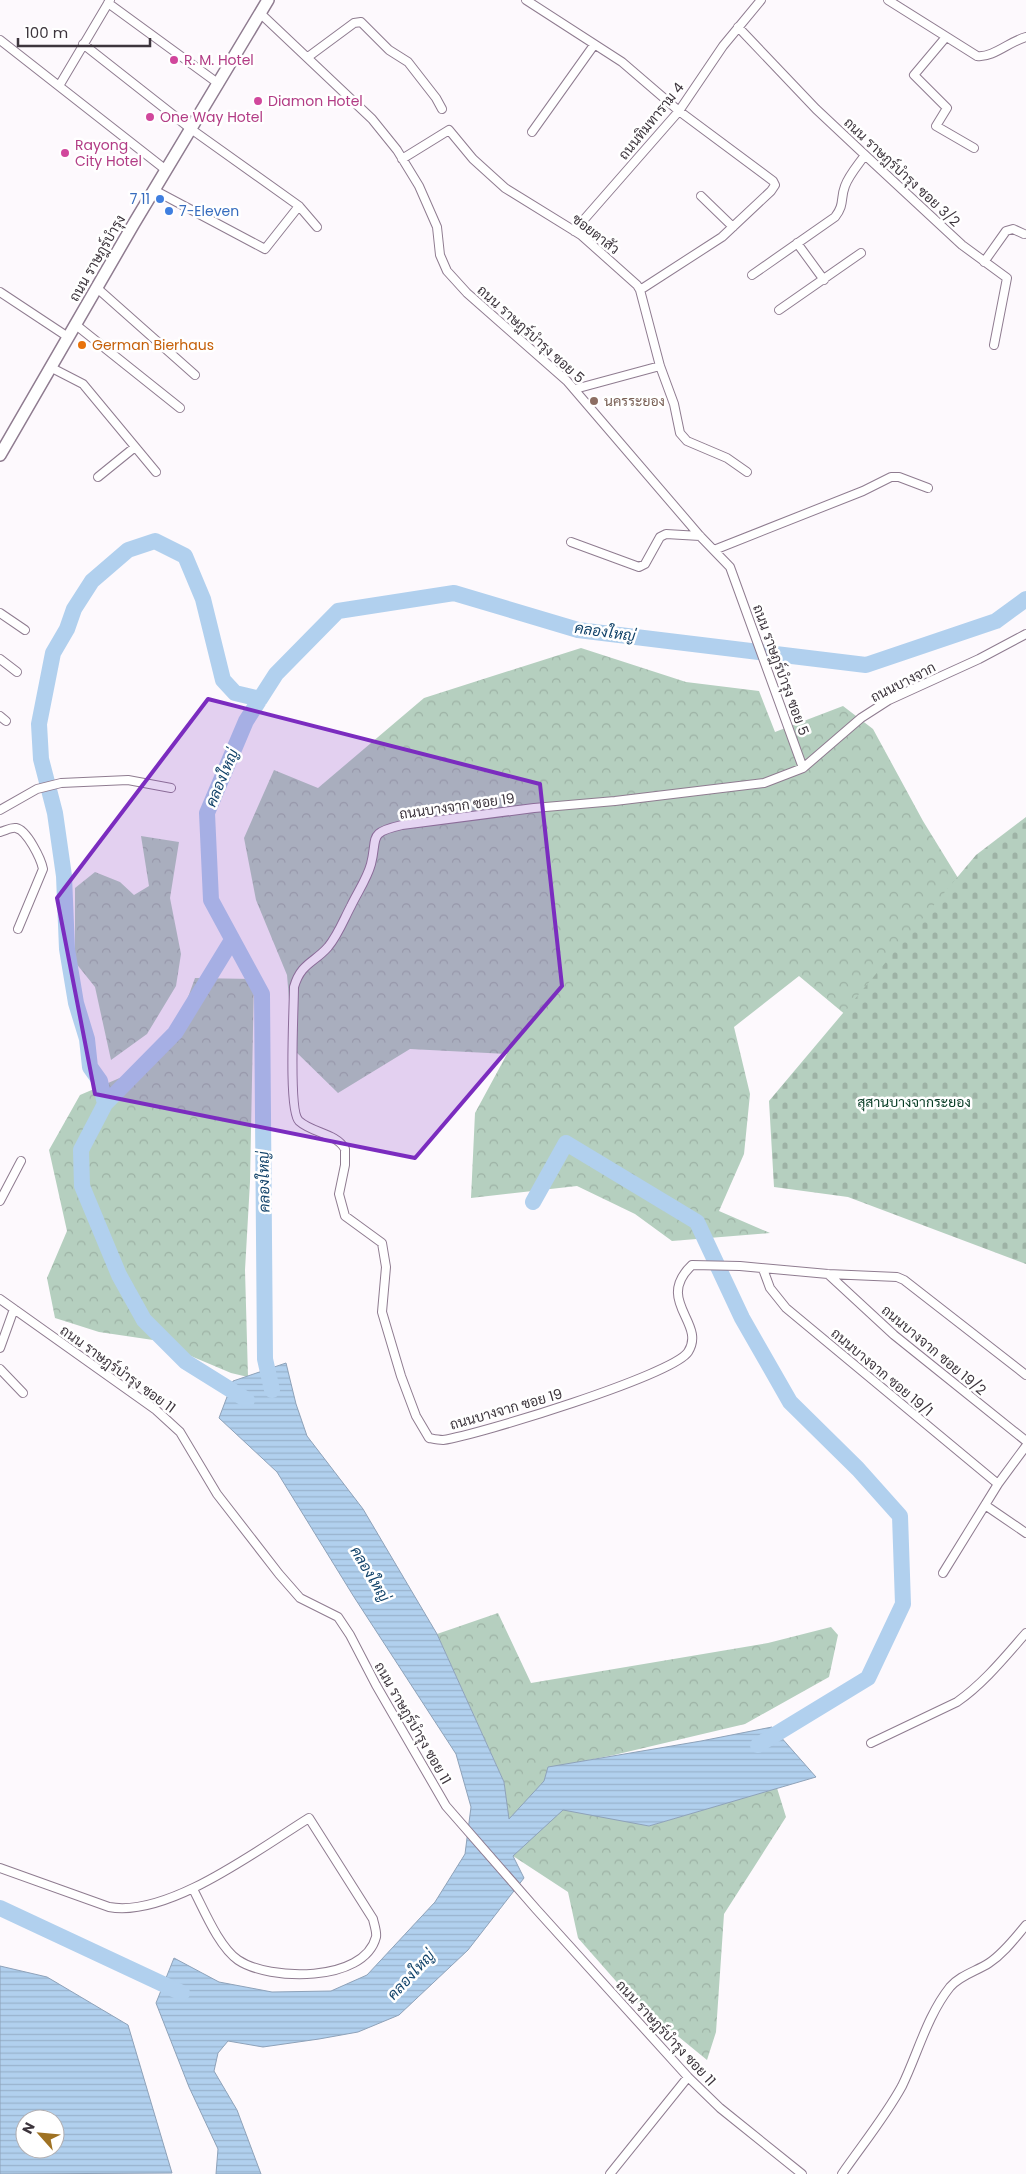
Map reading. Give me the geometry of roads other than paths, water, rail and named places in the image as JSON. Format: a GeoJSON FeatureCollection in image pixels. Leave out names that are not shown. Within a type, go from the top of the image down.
{"type":"FeatureCollection","features":[{"type":"Feature","properties":{"kind":"street","name":"ถนน ราษฎร์บำรุง"},"geometry":{"type":"LineString","coordinates":[[0,455],[96,288],[268,0]]}},
{"type":"Feature","properties":{"kind":"street"},"geometry":{"type":"LineString","coordinates":[[526,0],[622,62],[679,110],[773,181],[775,185],[733,227],[712,244],[640,290]]}},
{"type":"Feature","properties":{"kind":"street","name":"ถนนทิมทาราม 4"},"geometry":{"type":"LineString","coordinates":[[574,231],[679,110],[723,46],[761,0]]}},
{"type":"Feature","properties":{"kind":"street"},"geometry":{"type":"LineString","coordinates":[[888,0],[973,54],[982,56],[994,53],[1013,40],[1026,37]]}},
{"type":"Feature","properties":{"kind":"street"},"geometry":{"type":"LineString","coordinates":[[59,86],[109,1],[219,84]]}},
{"type":"Feature","properties":{"kind":"street","name":"ถนน ราษฎร์บำรุง ซอย 5"},"geometry":{"type":"LineString","coordinates":[[261,14],[372,119],[402,159],[419,186],[437,227],[440,254],[448,271],[467,292],[575,390],[700,536],[730,567],[803,768]]}},
{"type":"Feature","properties":{"kind":"street"},"geometry":{"type":"LineString","coordinates":[[308,57],[354,23],[361,22],[389,50],[408,62],[436,98],[442,109]]}},
{"type":"Feature","properties":{"kind":"street","name":"ถนน ราษฎร์บำรุง ซอย 3/2"},"geometry":{"type":"LineString","coordinates":[[738,27],[816,109],[865,155],[962,245],[1004,275],[1008,282],[994,345]]}},
{"type":"Feature","properties":{"kind":"street"},"geometry":{"type":"LineString","coordinates":[[946,38],[914,75],[947,108],[936,126],[974,148]]}},
{"type":"Feature","properties":{"kind":"street"},"geometry":{"type":"LineString","coordinates":[[0,40],[166,170]]}},
{"type":"Feature","properties":{"kind":"street"},"geometry":{"type":"LineString","coordinates":[[83,44],[191,129],[299,206],[317,227]]}},
{"type":"Feature","properties":{"kind":"street"},"geometry":{"type":"LineString","coordinates":[[532,132],[594,45]]}},
{"type":"Feature","properties":{"kind":"street","name":"ซอยตาสัว"},"geometry":{"type":"LineString","coordinates":[[402,159],[449,130],[473,159],[505,188],[574,231],[625,274],[640,290],[660,366],[674,404],[680,433],[687,441],[727,458],[747,472]]}},
{"type":"Feature","properties":{"kind":"street"},"geometry":{"type":"LineString","coordinates":[[752,274],[835,216],[842,207],[845,186],[865,155]]}},
{"type":"Feature","properties":{"kind":"street"},"geometry":{"type":"LineString","coordinates":[[154,190],[265,249],[299,206]]}},
{"type":"Feature","properties":{"kind":"street"},"geometry":{"type":"LineString","coordinates":[[702,196],[733,227]]}},
{"type":"Feature","properties":{"kind":"street"},"geometry":{"type":"LineString","coordinates":[[984,262],[1006,231],[1013,229],[1024,234]]}},
{"type":"Feature","properties":{"kind":"street"},"geometry":{"type":"LineString","coordinates":[[797,243],[824,280]]}},
{"type":"Feature","properties":{"kind":"street"},"geometry":{"type":"LineString","coordinates":[[779,310],[861,254]]}},
{"type":"Feature","properties":{"kind":"street"},"geometry":{"type":"LineString","coordinates":[[96,288],[196,375]]}},
{"type":"Feature","properties":{"kind":"street"},"geometry":{"type":"LineString","coordinates":[[0,292],[68,337]]}},
{"type":"Feature","properties":{"kind":"street"},"geometry":{"type":"LineString","coordinates":[[76,325],[180,408]]}},
{"type":"Feature","properties":{"kind":"street"},"geometry":{"type":"LineString","coordinates":[[575,390],[660,366]]}},
{"type":"Feature","properties":{"kind":"street"},"geometry":{"type":"LineString","coordinates":[[50,367],[83,384],[156,472]]}},
{"type":"Feature","properties":{"kind":"street"},"geometry":{"type":"LineString","coordinates":[[98,477],[135,447]]}},
{"type":"Feature","properties":{"kind":"street"},"geometry":{"type":"LineString","coordinates":[[714,550],[863,491],[891,477],[899,477],[928,488]]}},
{"type":"Feature","properties":{"kind":"street"},"geometry":{"type":"LineString","coordinates":[[571,542],[639,567],[644,564],[660,537],[666,534],[700,536]]}},
{"type":"Feature","properties":{"kind":"street"},"geometry":{"type":"LineString","coordinates":[[0,613],[25,630]]}},
{"type":"Feature","properties":{"kind":"street","name":"ถนนบางจาก"},"geometry":{"type":"LineString","coordinates":[[803,768],[861,718],[889,700],[980,659],[1026,634]]}},
{"type":"Feature","properties":{"kind":"street"},"geometry":{"type":"LineString","coordinates":[[0,659],[17,672]]}},
{"type":"Feature","properties":{"kind":"street","name":"ถนนบางจาก ซอย 19"},"geometry":{"type":"LineString","coordinates":[[803,768],[764,783],[615,801],[534,808],[387,828],[379,833],[374,839],[368,872],[337,933],[329,946],[302,969],[294,986],[292,1094],[295,1116],[300,1122],[333,1138],[345,1149],[346,1166],[340,1200],[345,1216],[382,1243],[386,1267],[382,1312],[401,1376],[416,1416],[429,1438],[442,1440],[471,1434],[625,1385],[677,1362],[689,1351],[693,1340],[692,1331],[679,1302],[678,1286],[692,1265],[701,1264],[828,1274],[896,1277],[911,1283],[1026,1375]]}},
{"type":"Feature","properties":{"kind":"street"},"geometry":{"type":"LineString","coordinates":[[0,810],[37,789],[61,783],[128,780],[171,788]]}},
{"type":"Feature","properties":{"kind":"street"},"geometry":{"type":"LineString","coordinates":[[0,832],[13,828],[21,830],[33,846],[44,868],[18,930]]}},
{"type":"Feature","properties":{"kind":"street"},"geometry":{"type":"LineString","coordinates":[[0,1201],[21,1161]]}},
{"type":"Feature","properties":{"kind":"street","name":"ถนนบางจาก ซอย 19/1"},"geometry":{"type":"LineString","coordinates":[[763,1269],[770,1288],[786,1308],[998,1484]]}},
{"type":"Feature","properties":{"kind":"street","name":"ถนนบางจาก ซอย 19/2"},"geometry":{"type":"LineString","coordinates":[[828,1274],[894,1336],[1026,1441]]}},
{"type":"Feature","properties":{"kind":"street","name":"ถนน ราษฎร์บำรุง ซอย 11"},"geometry":{"type":"LineString","coordinates":[[0,1299],[156,1410],[180,1432],[217,1494],[279,1574],[300,1598],[338,1617],[446,1806],[688,2077],[720,2108],[802,2174]]}},
{"type":"Feature","properties":{"kind":"street"},"geometry":{"type":"LineString","coordinates":[[0,1348],[14,1309]]}},
{"type":"Feature","properties":{"kind":"street"},"geometry":{"type":"LineString","coordinates":[[0,1369],[23,1393]]}},
{"type":"Feature","properties":{"kind":"street"},"geometry":{"type":"LineString","coordinates":[[944,1573],[998,1484],[1026,1446]]}},
{"type":"Feature","properties":{"kind":"street"},"geometry":{"type":"LineString","coordinates":[[985,1505],[1026,1533]]}},
{"type":"Feature","properties":{"kind":"street"},"geometry":{"type":"LineString","coordinates":[[871,1743],[957,1702],[982,1682],[1026,1633]]}},
{"type":"Feature","properties":{"kind":"street"},"geometry":{"type":"LineString","coordinates":[[0,1868],[116,1908],[146,1906],[193,1889],[309,1818],[373,1919],[376,1936],[372,1947],[359,1959],[341,1969],[320,1974],[296,1975],[247,1965],[227,1950],[193,1889]]}},
{"type":"Feature","properties":{"kind":"street"},"geometry":{"type":"LineString","coordinates":[[842,2174],[893,2101],[928,2023],[950,1986],[958,1979],[990,1962],[1004,1950],[1026,1925]]}},
{"type":"Feature","properties":{"kind":"street"},"geometry":{"type":"LineString","coordinates":[[610,2174],[650,2121],[688,2077]]}},
{"type":"Feature","properties":{"kind":"water"},"geometry":{"type":"Polygon","coordinates":[[[286,1363],[296,1404],[307,1436],[363,1509],[437,1634],[504,1782],[509,1819],[544,1781],[548,1767],[772,1727],[816,1777],[649,1826],[563,1810],[513,1856],[524,1878],[468,1950],[399,2015],[358,2032],[319,2039],[263,2047],[228,2041],[218,2053],[214,2071],[237,2110],[261,2174],[216,2174],[218,2149],[189,2087],[156,2003],[174,1958],[219,1982],[272,1992],[331,1991],[367,1975],[435,1902],[465,1854],[471,1807],[456,1754],[354,1597],[277,1472],[219,1418],[233,1381],[286,1363]]]}},
{"type":"Feature","properties":{"kind":"water"},"geometry":{"type":"Polygon","coordinates":[[[0,1966],[47,1977],[128,2025],[172,2173],[0,2174],[0,1966]]]}},
{"type":"Feature","properties":{"kind":"waterway"},"geometry":{"type":"LineString","coordinates":[[105,1104],[100,1081],[90,1067],[87,1039],[76,1003],[67,949],[64,876],[55,813],[41,759],[39,724],[53,653],[67,629],[74,609],[92,581],[128,550],[155,541],[185,556],[203,599],[223,680],[235,693],[260,699]]}},
{"type":"Feature","properties":{"kind":"waterway","name":"คลองใหญ่"},"geometry":{"type":"LineString","coordinates":[[272,1390],[265,1359],[262,994],[211,900],[207,813],[246,721],[276,674],[338,611],[454,593],[578,630],[866,665],[996,621],[1026,599]]}},
{"type":"Feature","properties":{"kind":"waterway"},"geometry":{"type":"LineString","coordinates":[[232,940],[175,1033],[105,1104],[81,1150],[82,1186],[119,1275],[144,1320],[186,1362],[247,1400]]}},
{"type":"Feature","properties":{"kind":"waterway"},"geometry":{"type":"LineString","coordinates":[[533,1202],[566,1143],[697,1222],[742,1318],[790,1402],[858,1469],[900,1516],[903,1604],[868,1678],[758,1745]]}},
{"type":"Feature","properties":{"kind":"waterway","name":"คลองใหญ่"},"geometry":{"type":"LineString","coordinates":[[0,1908],[182,1993]]}},
{"type":"Feature","properties":{"kind":"place","name":"R. M. Hotel"},"geometry":{"type":"Point","coordinates":[174,60]}},
{"type":"Feature","properties":{"kind":"place","name":"Diamon Hotel"},"geometry":{"type":"Point","coordinates":[258,101]}},
{"type":"Feature","properties":{"kind":"place","name":"One Way Hotel"},"geometry":{"type":"Point","coordinates":[150,117]}},
{"type":"Feature","properties":{"kind":"place","name":"Rayong City Hotel"},"geometry":{"type":"Point","coordinates":[65,153]}},
{"type":"Feature","properties":{"kind":"place","name":"7 11"},"geometry":{"type":"Point","coordinates":[160,199]}},
{"type":"Feature","properties":{"kind":"place","name":"7-Eleven"},"geometry":{"type":"Point","coordinates":[169,211]}},
{"type":"Feature","properties":{"kind":"place","name":"German Bierhaus"},"geometry":{"type":"Point","coordinates":[82,345]}},
{"type":"Feature","properties":{"kind":"place","name":"นครระยอง"},"geometry":{"type":"Point","coordinates":[594,401]}},
{"type":"Feature","properties":{"kind":"park label","name":"สุสานบางจากระยอง"},"geometry":{"type":"Point","coordinates":[914,1102]}}]}
